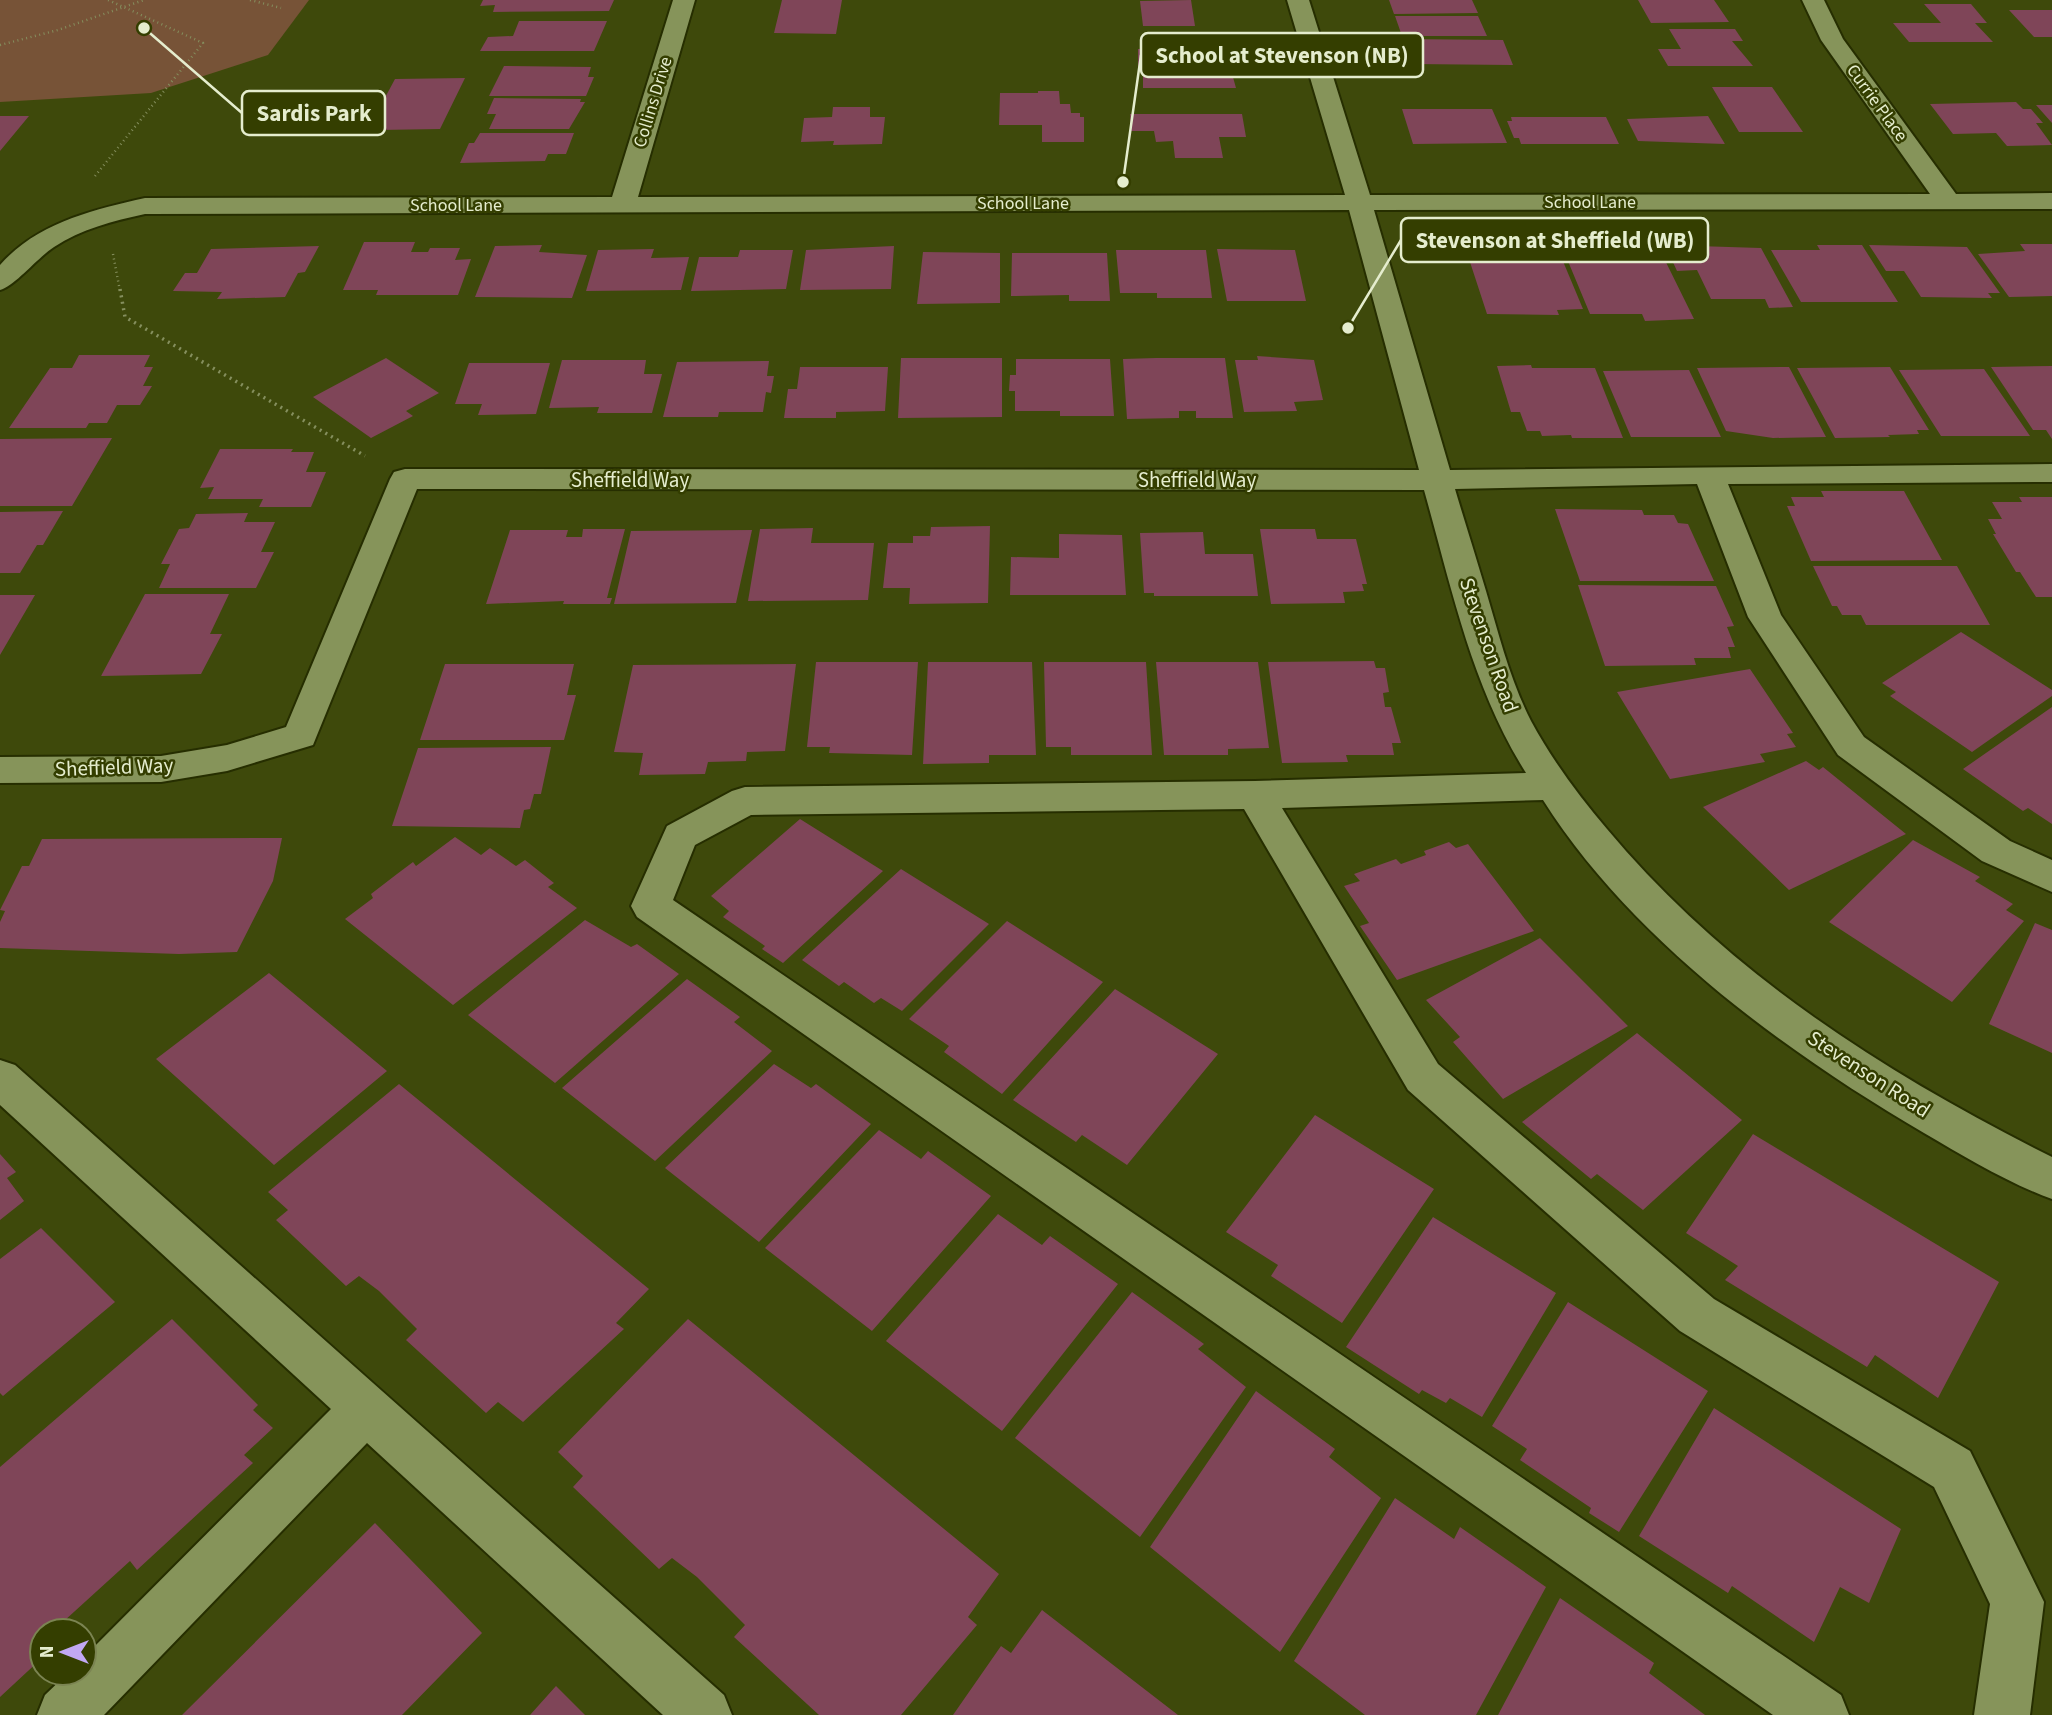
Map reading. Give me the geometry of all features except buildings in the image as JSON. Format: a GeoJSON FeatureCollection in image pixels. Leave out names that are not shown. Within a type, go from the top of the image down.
{"type":"FeatureCollection","features":[{"type":"Feature","properties":{"kind":"street","name":"Collins Drive"},"geometry":{"type":"LineString","coordinates":[[623,204],[684,0]]}},
{"type":"Feature","properties":{"kind":"street","name":"Stevenson Road"},"geometry":{"type":"LineString","coordinates":[[1298,0],[1362,202],[1486,651],[1518,731],[1551,786],[1621,876],[1694,948],[1779,1016],[1893,1092],[1995,1151],[2052,1179]]}},
{"type":"Feature","properties":{"kind":"street","name":"Currie Place"},"geometry":{"type":"LineString","coordinates":[[1813,0],[1832,40],[1948,201]]}},
{"type":"Feature","properties":{"kind":"street","name":"School Lane"},"geometry":{"type":"LineString","coordinates":[[5,275],[40,243],[70,225],[145,206],[2052,201]]}},
{"type":"Feature","properties":{"kind":"street","name":"Sheffield Way"},"geometry":{"type":"LineString","coordinates":[[0,769],[161,769],[227,758],[300,736],[405,480],[1437,480],[2052,473]]}},
{"type":"Feature","properties":{"kind":"street"},"geometry":{"type":"LineString","coordinates":[[1709,475],[1765,617],[1851,746],[1996,851],[2052,877]]}},
{"type":"Feature","properties":{"kind":"street"},"geometry":{"type":"LineString","coordinates":[[1551,786],[1255,795],[745,801],[680,836],[651,906],[1821,1715]]}},
{"type":"Feature","properties":{"kind":"street"},"geometry":{"type":"LineString","coordinates":[[1255,795],[1423,1077],[1697,1315],[1952,1469],[2017,1602],[2002,1715]]}},
{"type":"Feature","properties":{"kind":"street"},"geometry":{"type":"LineString","coordinates":[[0,1078],[704,1715]]}},
{"type":"Feature","properties":{"kind":"street"},"geometry":{"type":"LineString","coordinates":[[65,1715],[366,1409]]}},
{"type":"Feature","properties":{"kind":"path"},"geometry":{"type":"LineString","coordinates":[[108,0],[203,44],[88,186],[105,214],[125,317],[405,480]]}},
{"type":"Feature","properties":{"kind":"path"},"geometry":{"type":"LineString","coordinates":[[0,45],[58,30],[144,0]]}},
{"type":"Feature","properties":{"kind":"path"},"geometry":{"type":"LineString","coordinates":[[250,0],[281,8]]}},
{"type":"Feature","properties":{"kind":"shaded area"},"geometry":{"type":"Polygon","coordinates":[[[0,0],[309,0],[268,55],[151,93],[0,102],[0,0]]]}},
{"type":"Feature","properties":{"kind":"place","name":"Sardis Park"},"geometry":{"type":"Point","coordinates":[144,28]}},
{"type":"Feature","properties":{"kind":"place","name":"School at Stevenson (NB)"},"geometry":{"type":"Point","coordinates":[1123,182]}},
{"type":"Feature","properties":{"kind":"place","name":"Stevenson at Sheffield (WB)"},"geometry":{"type":"Point","coordinates":[1348,328]}}]}
